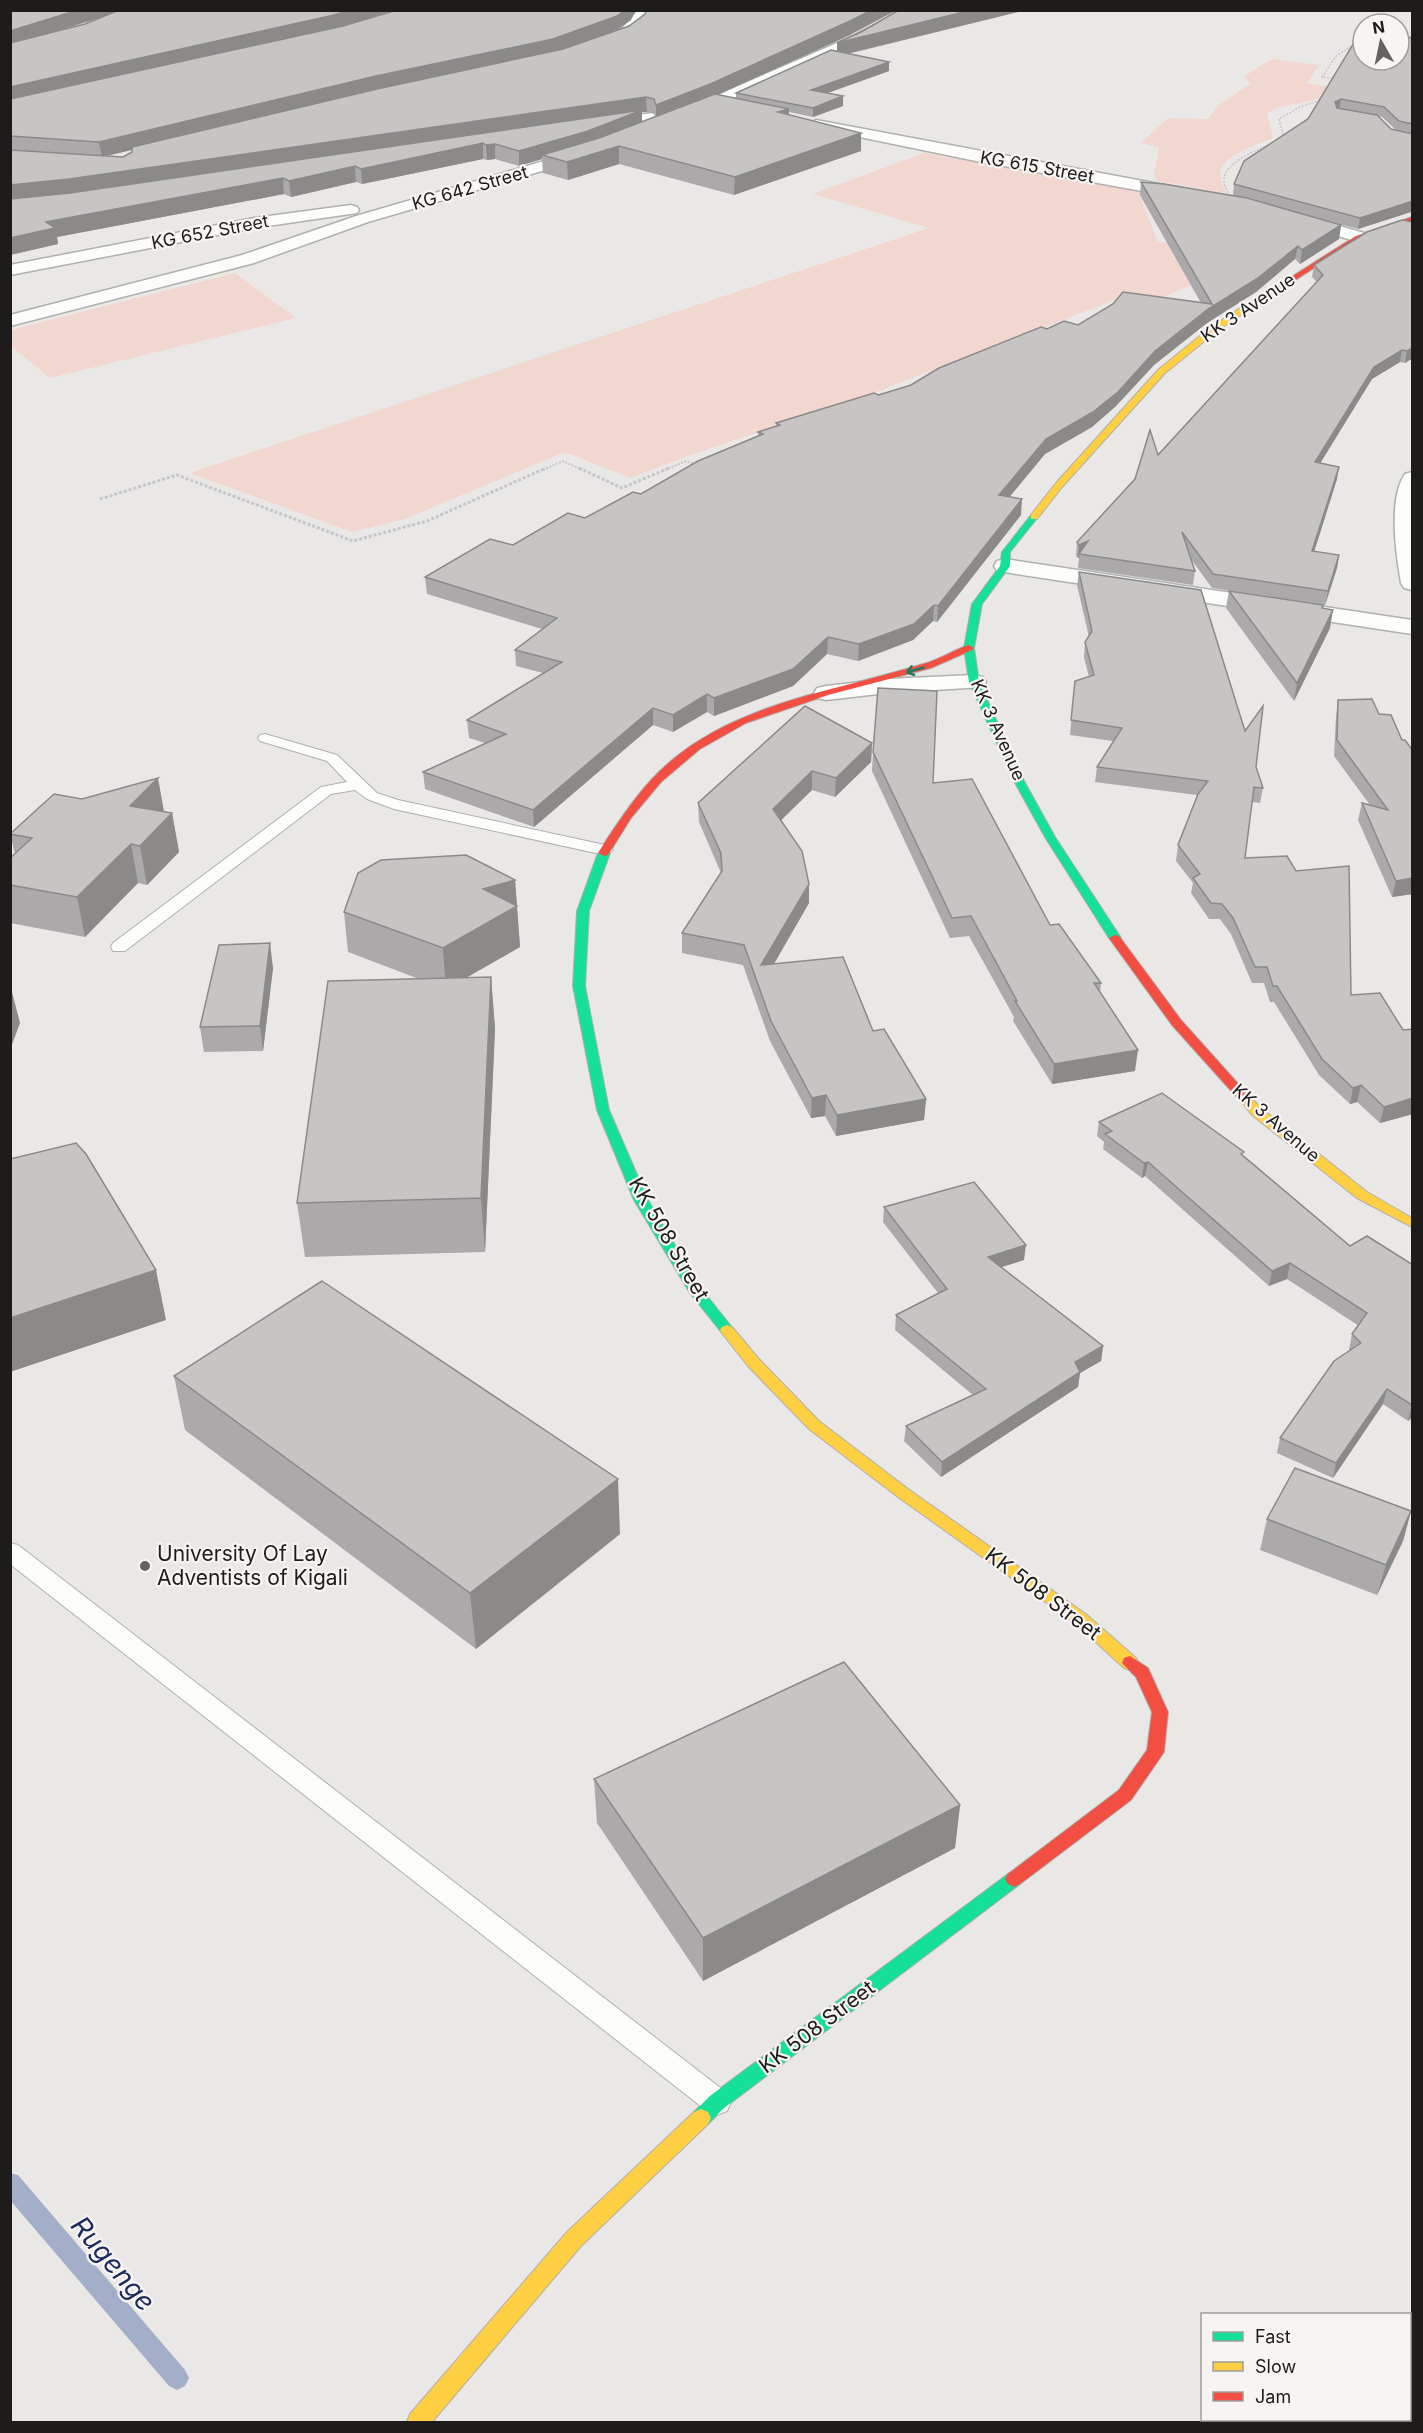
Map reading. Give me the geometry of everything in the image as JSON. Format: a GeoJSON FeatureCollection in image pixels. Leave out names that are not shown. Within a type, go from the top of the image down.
{"type":"FeatureCollection","features":[{"type":"Feature","properties":{"kind":"street"},"geometry":{"type":"LineString","coordinates":[[596,46],[622,35],[638,23],[645,10]]}},
{"type":"Feature","properties":{"kind":"street"},"geometry":{"type":"LineString","coordinates":[[635,136],[714,104],[856,40],[914,10]]}},
{"type":"Feature","properties":{"kind":"street"},"geometry":{"type":"LineString","coordinates":[[714,104],[737,108]]}},
{"type":"Feature","properties":{"kind":"street"},"geometry":{"type":"LineString","coordinates":[[587,126],[688,114]]}},
{"type":"Feature","properties":{"kind":"street","name":"KG 615 Street"},"geometry":{"type":"LineString","coordinates":[[805,122],[976,156],[1232,202]]}},
{"type":"Feature","properties":{"kind":"street","name":"KG 642 Street"},"geometry":{"type":"LineString","coordinates":[[10,321],[248,259],[412,204],[532,171],[604,148]]}},
{"type":"Feature","properties":{"kind":"street","name":"KG 652 Street"},"geometry":{"type":"LineString","coordinates":[[10,270],[266,221],[412,204]]}},
{"type":"Feature","properties":{"kind":"street"},"geometry":{"type":"LineString","coordinates":[[1287,216],[1358,237]]}},
{"type":"Feature","properties":{"kind":"street","name":"KK 3 Avenue"},"geometry":{"type":"LineString","coordinates":[[1413,219],[1358,237],[1214,329],[1162,371],[1052,494],[1006,552],[1005,566],[977,604],[969,648],[974,682],[1019,781],[1050,837],[1138,974],[1184,1034],[1257,1112],[1362,1195],[1413,1223]]}},
{"type":"Feature","properties":{"kind":"street"},"geometry":{"type":"LineString","coordinates":[[1413,478],[1407,496],[1408,565],[1413,583]]}},
{"type":"Feature","properties":{"kind":"street"},"geometry":{"type":"LineString","coordinates":[[1005,566],[1413,627]]}},
{"type":"Feature","properties":{"kind":"street","name":"KK 508 Street"},"geometry":{"type":"LineString","coordinates":[[418,2422],[574,2239],[717,2102],[1125,1796],[1155,1752],[1160,1712],[1142,1673],[1081,1619],[903,1493],[814,1425],[753,1362],[695,1290],[641,1200],[603,1110],[579,986],[583,911],[605,850],[627,816],[657,780],[696,747],[742,721],[824,693],[928,666],[969,648]]}},
{"type":"Feature","properties":{"kind":"street","name":"KK 508 Street"},"geometry":{"type":"LineString","coordinates":[[824,693],[887,686],[974,682]]}},
{"type":"Feature","properties":{"kind":"lane"},"geometry":{"type":"LineString","coordinates":[[265,738],[332,758],[358,785],[372,795],[394,804],[605,850]]}},
{"type":"Feature","properties":{"kind":"lane"},"geometry":{"type":"LineString","coordinates":[[119,947],[326,790],[358,785]]}},
{"type":"Feature","properties":{"kind":"lane"},"geometry":{"type":"LineString","coordinates":[[10,1551],[717,2102]]}},
{"type":"Feature","properties":{"kind":"path"},"geometry":{"type":"LineString","coordinates":[[1342,80],[1322,77],[1330,62],[1351,47]]}},
{"type":"Feature","properties":{"kind":"path"},"geometry":{"type":"LineString","coordinates":[[1232,202],[1224,181],[1227,170],[1247,154],[1285,138],[1279,119],[1300,107],[1322,100]]}},
{"type":"Feature","properties":{"kind":"path"},"geometry":{"type":"LineString","coordinates":[[99,498],[177,475],[259,508],[353,541],[427,521],[563,461],[622,488],[686,461],[704,468]]}},
{"type":"Feature","properties":{"kind":"shaded area"},"geometry":{"type":"Polygon","coordinates":[[[1272,59],[1319,65],[1307,83],[1339,89],[1315,100],[1276,108],[1267,114],[1273,138],[1249,147],[1226,162],[1221,168],[1220,175],[1226,193],[1158,181],[1154,175],[1159,147],[1141,143],[1168,118],[1208,119],[1219,105],[1251,83],[1243,77],[1272,59]]]}},
{"type":"Feature","properties":{"kind":"shaded area"},"geometry":{"type":"Polygon","coordinates":[[[924,153],[1138,190],[1157,241],[1193,250],[1205,280],[1157,299],[1117,299],[876,392],[630,478],[565,452],[405,519],[352,532],[190,473],[929,228],[813,194],[924,153]]]}},
{"type":"Feature","properties":{"kind":"shaded area"},"geometry":{"type":"Polygon","coordinates":[[[235,273],[296,318],[50,378],[11,346],[11,330],[235,273]]]}},
{"type":"Feature","properties":{"kind":"building"},"geometry":{"type":"Polygon","coordinates":[[[10,10],[78,10],[10,31],[10,10]]]}},
{"type":"Feature","properties":{"kind":"building"},"geometry":{"type":"Polygon","coordinates":[[[119,10],[350,10],[10,87],[10,43],[85,24],[119,10]]]}},
{"type":"Feature","properties":{"kind":"building"},"geometry":{"type":"Polygon","coordinates":[[[397,10],[625,10],[617,16],[553,39],[376,76],[99,142],[10,136],[10,99],[343,26],[397,10]]]}},
{"type":"Feature","properties":{"kind":"building"},"geometry":{"type":"Polygon","coordinates":[[[646,10],[872,10],[708,85],[656,105],[654,99],[646,97],[69,179],[10,185],[10,150],[123,157],[132,152],[132,147],[377,89],[563,49],[629,26],[645,14],[646,10]]]}},
{"type":"Feature","properties":{"kind":"building"},"geometry":{"type":"Polygon","coordinates":[[[899,10],[972,10],[837,43],[899,10]]]}},
{"type":"Feature","properties":{"kind":"building"},"geometry":{"type":"Polygon","coordinates":[[[1411,38],[1413,38],[1413,124],[1399,121],[1384,107],[1341,99],[1335,102],[1337,108],[1377,115],[1391,129],[1413,134],[1413,201],[1360,218],[1234,184],[1244,161],[1308,119],[1351,48],[1351,72],[1411,72],[1411,38]]]}},
{"type":"Feature","properties":{"kind":"building"},"geometry":{"type":"Polygon","coordinates":[[[831,50],[889,62],[811,90],[843,96],[813,108],[736,93],[831,50]]]}},
{"type":"Feature","properties":{"kind":"building"},"geometry":{"type":"Polygon","coordinates":[[[715,94],[789,109],[778,112],[861,133],[735,177],[619,146],[567,162],[542,155],[599,138],[715,94]]]}},
{"type":"Feature","properties":{"kind":"building"},"geometry":{"type":"Polygon","coordinates":[[[642,110],[588,131],[519,151],[483,143],[361,169],[355,166],[289,181],[283,178],[46,222],[55,228],[10,238],[10,199],[70,193],[642,110]]]}},
{"type":"Feature","properties":{"kind":"building"},"geometry":{"type":"Polygon","coordinates":[[[1141,182],[1247,198],[1341,225],[1302,250],[1298,246],[1258,278],[1208,309],[1155,351],[1118,392],[1093,412],[1046,439],[999,495],[1022,499],[938,606],[934,605],[914,624],[859,644],[828,637],[793,669],[714,698],[707,694],[673,715],[653,708],[533,810],[423,772],[506,734],[467,720],[562,662],[515,650],[557,618],[425,577],[490,539],[513,545],[568,513],[585,518],[633,492],[641,494],[698,461],[763,434],[758,432],[780,425],[776,423],[874,393],[879,395],[911,385],[939,368],[1041,327],[1047,329],[1064,321],[1078,325],[1113,304],[1123,292],[1212,304],[1141,182]]]}},
{"type":"Feature","properties":{"kind":"building"},"geometry":{"type":"Polygon","coordinates":[[[1402,220],[1413,222],[1413,347],[1407,351],[1402,350],[1374,367],[1315,462],[1339,467],[1312,551],[1339,555],[1328,591],[1213,574],[1182,532],[1195,571],[1079,554],[1088,541],[1079,545],[1077,542],[1135,479],[1150,430],[1158,455],[1323,275],[1314,265],[1367,232],[1402,220]]]}},
{"type":"Feature","properties":{"kind":"building"},"geometry":{"type":"Polygon","coordinates":[[[1079,572],[1201,590],[1245,731],[1263,706],[1256,767],[1263,788],[1254,787],[1245,858],[1287,856],[1296,871],[1349,866],[1351,995],[1380,993],[1403,1030],[1413,1029],[1413,1098],[1384,1107],[1361,1085],[1353,1088],[1322,1059],[1277,986],[1273,986],[1267,967],[1255,967],[1233,918],[1222,904],[1211,903],[1193,878],[1200,874],[1178,845],[1198,794],[1208,781],[1097,767],[1122,728],[1071,720],[1075,681],[1094,675],[1085,642],[1092,631],[1079,572]]]}},
{"type":"Feature","properties":{"kind":"building"},"geometry":{"type":"Polygon","coordinates":[[[1229,591],[1323,605],[1322,608],[1333,610],[1297,683],[1229,591]]]}},
{"type":"Feature","properties":{"kind":"building"},"geometry":{"type":"Polygon","coordinates":[[[878,688],[937,691],[933,783],[972,779],[1050,925],[1059,924],[1101,983],[1094,983],[1138,1050],[1054,1064],[1015,1001],[1017,1001],[971,916],[952,918],[873,752],[878,688]]]}},
{"type":"Feature","properties":{"kind":"building"},"geometry":{"type":"Polygon","coordinates":[[[1372,699],[1379,714],[1391,715],[1402,740],[1405,740],[1413,751],[1413,878],[1396,881],[1362,803],[1388,810],[1337,740],[1338,700],[1372,699]]]}},
{"type":"Feature","properties":{"kind":"building"},"geometry":{"type":"Polygon","coordinates":[[[805,706],[872,743],[836,778],[812,771],[773,809],[802,851],[809,884],[761,965],[843,957],[873,1031],[884,1029],[926,1099],[837,1115],[826,1095],[812,1098],[771,1021],[744,945],[682,933],[722,871],[721,853],[698,803],[805,706]]]}},
{"type":"Feature","properties":{"kind":"building"},"geometry":{"type":"Polygon","coordinates":[[[158,778],[130,806],[172,813],[140,846],[131,844],[77,897],[10,885],[10,858],[32,838],[10,834],[54,794],[82,799],[158,778]]]}},
{"type":"Feature","properties":{"kind":"building"},"geometry":{"type":"Polygon","coordinates":[[[466,855],[515,880],[483,889],[517,906],[443,948],[344,912],[358,873],[381,860],[466,855]]]}},
{"type":"Feature","properties":{"kind":"building"},"geometry":{"type":"Polygon","coordinates":[[[270,943],[260,1026],[200,1027],[219,945],[270,943]]]}},
{"type":"Feature","properties":{"kind":"building"},"geometry":{"type":"Polygon","coordinates":[[[491,977],[481,1198],[297,1203],[328,981],[491,977]]]}},
{"type":"Feature","properties":{"kind":"building"},"geometry":{"type":"Polygon","coordinates":[[[1162,1093],[1244,1152],[1241,1154],[1350,1246],[1367,1236],[1413,1265],[1413,1405],[1387,1389],[1336,1463],[1280,1438],[1334,1361],[1361,1343],[1352,1334],[1367,1313],[1290,1263],[1272,1271],[1148,1162],[1144,1163],[1105,1134],[1112,1131],[1099,1122],[1162,1093]]]}},
{"type":"Feature","properties":{"kind":"building"},"geometry":{"type":"Polygon","coordinates":[[[76,1143],[86,1154],[156,1270],[10,1318],[10,1159],[76,1143]]]}},
{"type":"Feature","properties":{"kind":"building"},"geometry":{"type":"Polygon","coordinates":[[[974,1182],[1026,1245],[988,1257],[1103,1346],[1075,1362],[1080,1372],[942,1462],[906,1426],[986,1389],[896,1315],[947,1289],[884,1207],[974,1182]]]}},
{"type":"Feature","properties":{"kind":"building"},"geometry":{"type":"Polygon","coordinates":[[[322,1281],[618,1479],[470,1593],[174,1376],[322,1281]]]}},
{"type":"Feature","properties":{"kind":"building"},"geometry":{"type":"Polygon","coordinates":[[[1295,1468],[1411,1511],[1386,1565],[1267,1519],[1295,1468]]]}},
{"type":"Feature","properties":{"kind":"building"},"geometry":{"type":"Polygon","coordinates":[[[844,1662],[960,1805],[703,1938],[594,1779],[844,1662]]]}},
{"type":"Feature","properties":{"kind":"waterway","name":"Rugenge"},"geometry":{"type":"LineString","coordinates":[[10,2183],[177,2378]]}},
{"type":"Feature","properties":{"kind":"traffic: fast"},"geometry":{"type":"LineString","coordinates":[[1034,517],[1006,552],[1005,566],[977,604],[969,648],[974,682],[1019,781],[1050,837],[1115,938]]}},
{"type":"Feature","properties":{"kind":"traffic: fast"},"geometry":{"type":"LineString","coordinates":[[604,853],[583,911],[579,986],[603,1110],[641,1200],[695,1290],[727,1330]]}},
{"type":"Feature","properties":{"kind":"traffic: fast"},"geometry":{"type":"LineString","coordinates":[[701,2118],[717,2102],[1014,1879]]}},
{"type":"Feature","properties":{"kind":"traffic: slow"},"geometry":{"type":"LineString","coordinates":[[1034,517],[1059,485],[1162,371],[1214,329],[1251,305]]}},
{"type":"Feature","properties":{"kind":"traffic: slow"},"geometry":{"type":"LineString","coordinates":[[1246,1100],[1257,1112],[1362,1195],[1412,1223]]}},
{"type":"Feature","properties":{"kind":"traffic: slow"},"geometry":{"type":"LineString","coordinates":[[727,1330],[753,1362],[814,1425],[903,1493],[1081,1619],[1130,1663]]}},
{"type":"Feature","properties":{"kind":"traffic: slow"},"geometry":{"type":"LineString","coordinates":[[418,2422],[574,2239],[701,2118]]}},
{"type":"Feature","properties":{"kind":"traffic: jam"},"geometry":{"type":"LineString","coordinates":[[1251,305],[1358,237],[1412,219]]}},
{"type":"Feature","properties":{"kind":"traffic: jam"},"geometry":{"type":"LineString","coordinates":[[604,853],[627,816],[657,780],[696,747],[742,721],[824,693],[928,666],[969,648]]}},
{"type":"Feature","properties":{"kind":"traffic: jam"},"geometry":{"type":"LineString","coordinates":[[1115,938],[1145,982],[1177,1022],[1246,1100]]}},
{"type":"Feature","properties":{"kind":"traffic: jam"},"geometry":{"type":"LineString","coordinates":[[1014,1879],[1125,1795],[1155,1752],[1160,1712],[1142,1673],[1130,1663]]}},
{"type":"Feature","properties":{"kind":"place","name":"University Of Lay Adventists of Kigali"},"geometry":{"type":"Point","coordinates":[145,1566]}}]}
